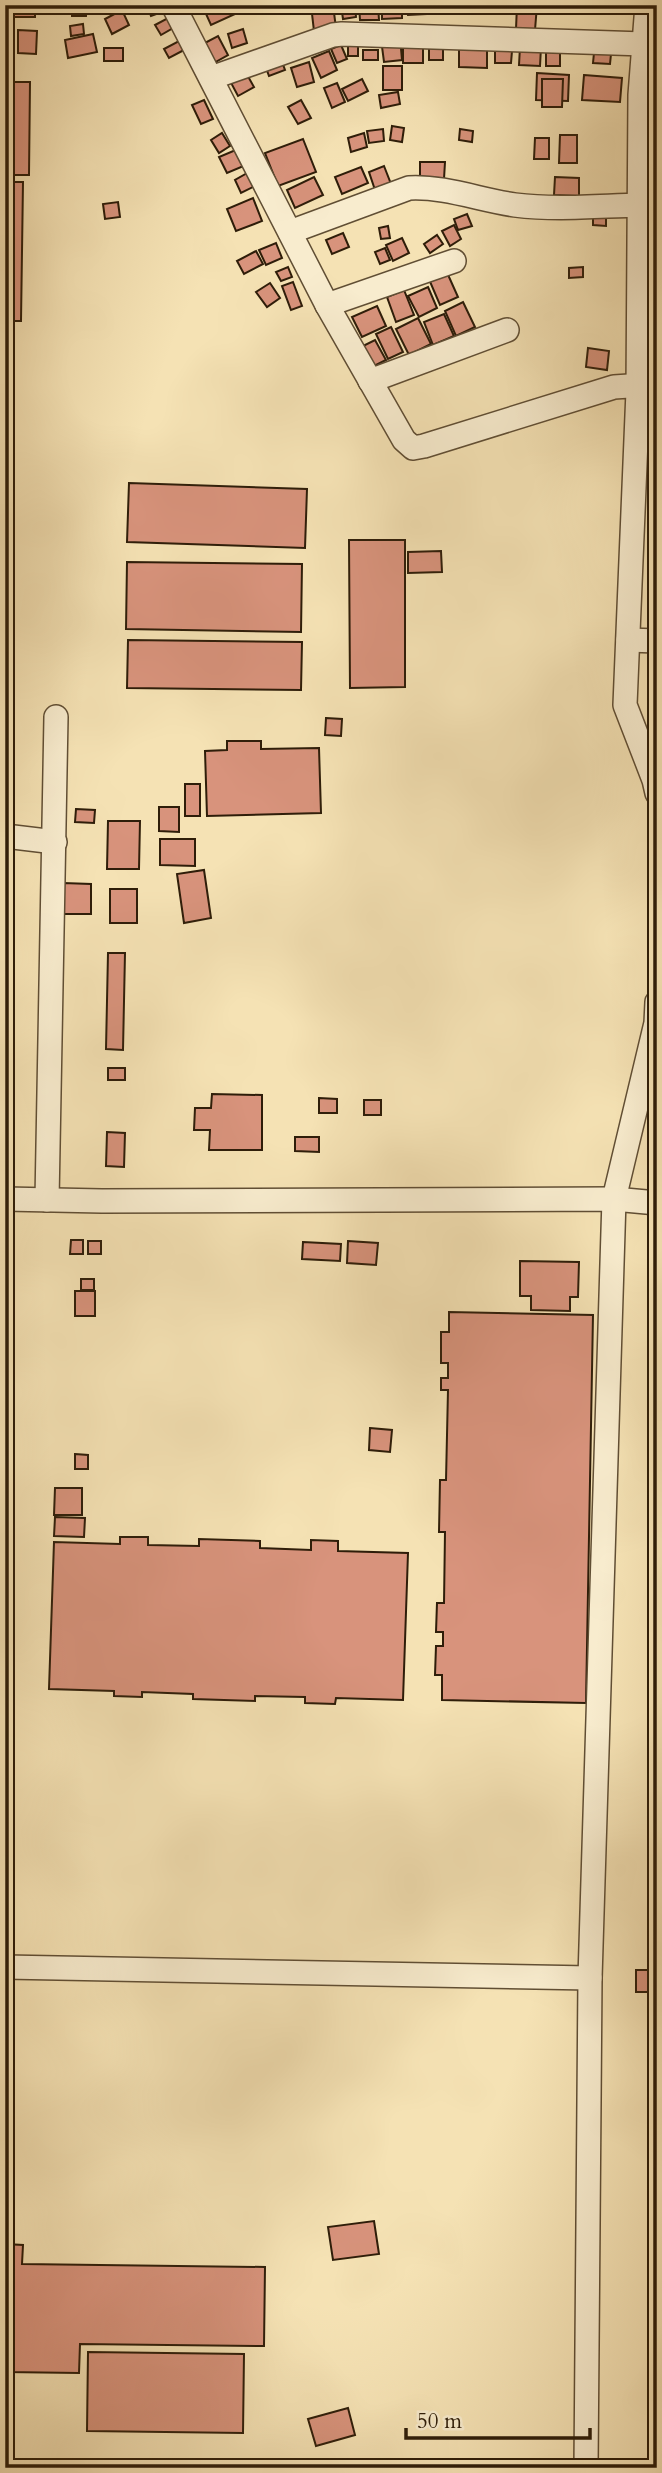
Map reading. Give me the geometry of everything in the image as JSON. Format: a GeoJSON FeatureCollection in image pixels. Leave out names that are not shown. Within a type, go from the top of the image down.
{"type":"FeatureCollection","features":[{"type":"Feature","properties":{"kind":"street"},"geometry":{"type":"LineString","coordinates":[[173,5],[327,305],[404,440],[413,448],[614,387],[629,386],[638,391]]}},
{"type":"Feature","properties":{"kind":"street"},"geometry":{"type":"LineString","coordinates":[[647,5],[640,95],[638,391],[626,711],[657,793]]}},
{"type":"Feature","properties":{"kind":"street"},"geometry":{"type":"LineString","coordinates":[[211,78],[342,34],[644,44]]}},
{"type":"Feature","properties":{"kind":"street"},"geometry":{"type":"LineString","coordinates":[[290,232],[409,188],[430,187],[445,192],[537,207],[639,205]]}},
{"type":"Feature","properties":{"kind":"street"},"geometry":{"type":"LineString","coordinates":[[639,260],[657,277]]}},
{"type":"Feature","properties":{"kind":"street"},"geometry":{"type":"LineString","coordinates":[[327,305],[454,261]]}},
{"type":"Feature","properties":{"kind":"street"},"geometry":{"type":"LineString","coordinates":[[370,381],[507,330]]}},
{"type":"Feature","properties":{"kind":"street"},"geometry":{"type":"LineString","coordinates":[[628,639],[657,641]]}},
{"type":"Feature","properties":{"kind":"street"},"geometry":{"type":"LineString","coordinates":[[47,1200],[56,717]]}},
{"type":"Feature","properties":{"kind":"street"},"geometry":{"type":"LineString","coordinates":[[5,836],[55,842]]}},
{"type":"Feature","properties":{"kind":"street"},"geometry":{"type":"LineString","coordinates":[[586,2468],[590,1978],[614,1199],[656,1023],[657,1002]]}},
{"type":"Feature","properties":{"kind":"street"},"geometry":{"type":"LineString","coordinates":[[5,1199],[614,1199],[657,1203]]}},
{"type":"Feature","properties":{"kind":"street"},"geometry":{"type":"LineString","coordinates":[[5,1967],[590,1978]]}},
{"type":"Feature","properties":{"kind":"building"},"geometry":{"type":"Polygon","coordinates":[[[5,5],[35,5],[35,17],[11,17],[10,66],[5,66],[5,5]]]}},
{"type":"Feature","properties":{"kind":"building"},"geometry":{"type":"Polygon","coordinates":[[[72,5],[87,5],[86,16],[72,16],[72,5]]]}},
{"type":"Feature","properties":{"kind":"building"},"geometry":{"type":"Polygon","coordinates":[[[147,5],[163,5],[165,11],[151,16],[147,5]]]}},
{"type":"Feature","properties":{"kind":"building"},"geometry":{"type":"Polygon","coordinates":[[[202,5],[244,5],[246,9],[211,25],[202,5]]]}},
{"type":"Feature","properties":{"kind":"building"},"geometry":{"type":"Polygon","coordinates":[[[311,5],[333,5],[336,28],[314,31],[311,5]]]}},
{"type":"Feature","properties":{"kind":"building"},"geometry":{"type":"Polygon","coordinates":[[[341,5],[355,5],[356,17],[343,19],[341,5]]]}},
{"type":"Feature","properties":{"kind":"building"},"geometry":{"type":"Polygon","coordinates":[[[359,5],[378,5],[379,20],[360,20],[359,5]]]}},
{"type":"Feature","properties":{"kind":"building"},"geometry":{"type":"Polygon","coordinates":[[[382,5],[402,5],[402,18],[382,19],[382,5]]]}},
{"type":"Feature","properties":{"kind":"building"},"geometry":{"type":"Polygon","coordinates":[[[407,5],[425,5],[426,14],[408,15],[407,5]]]}},
{"type":"Feature","properties":{"kind":"building"},"geometry":{"type":"Polygon","coordinates":[[[430,5],[456,5],[456,9],[431,9],[430,5]]]}},
{"type":"Feature","properties":{"kind":"building"},"geometry":{"type":"Polygon","coordinates":[[[498,5],[512,5],[512,10],[498,10],[498,5]]]}},
{"type":"Feature","properties":{"kind":"building"},"geometry":{"type":"Polygon","coordinates":[[[517,5],[537,5],[535,30],[516,29],[517,5]]]}},
{"type":"Feature","properties":{"kind":"building"},"geometry":{"type":"Polygon","coordinates":[[[122,10],[129,25],[112,34],[105,19],[122,10]]]}},
{"type":"Feature","properties":{"kind":"building"},"geometry":{"type":"Polygon","coordinates":[[[168,18],[173,28],[161,35],[155,25],[168,18]]]}},
{"type":"Feature","properties":{"kind":"building"},"geometry":{"type":"Polygon","coordinates":[[[83,24],[84,34],[71,36],[70,26],[83,24]]]}},
{"type":"Feature","properties":{"kind":"building"},"geometry":{"type":"Polygon","coordinates":[[[243,29],[247,43],[232,48],[228,34],[243,29]]]}},
{"type":"Feature","properties":{"kind":"building"},"geometry":{"type":"Polygon","coordinates":[[[18,30],[37,31],[36,54],[18,53],[18,30]]]}},
{"type":"Feature","properties":{"kind":"building"},"geometry":{"type":"Polygon","coordinates":[[[93,34],[97,52],[68,58],[65,40],[93,34]]]}},
{"type":"Feature","properties":{"kind":"building"},"geometry":{"type":"Polygon","coordinates":[[[218,36],[228,55],[212,64],[201,45],[218,36]]]}},
{"type":"Feature","properties":{"kind":"building"},"geometry":{"type":"Polygon","coordinates":[[[400,37],[402,60],[384,62],[381,39],[400,37]]]}},
{"type":"Feature","properties":{"kind":"building"},"geometry":{"type":"Polygon","coordinates":[[[179,41],[184,50],[169,58],[164,49],[179,41]]]}},
{"type":"Feature","properties":{"kind":"building"},"geometry":{"type":"Polygon","coordinates":[[[348,42],[358,42],[358,56],[348,56],[348,42]]]}},
{"type":"Feature","properties":{"kind":"building"},"geometry":{"type":"Polygon","coordinates":[[[429,42],[443,42],[443,60],[429,60],[429,42]]]}},
{"type":"Feature","properties":{"kind":"building"},"geometry":{"type":"Polygon","coordinates":[[[341,45],[347,59],[337,63],[331,49],[341,45]]]}},
{"type":"Feature","properties":{"kind":"building"},"geometry":{"type":"Polygon","coordinates":[[[459,45],[487,45],[487,68],[459,67],[459,45]]]}},
{"type":"Feature","properties":{"kind":"building"},"geometry":{"type":"Polygon","coordinates":[[[403,47],[423,47],[423,63],[403,63],[403,47]]]}},
{"type":"Feature","properties":{"kind":"building"},"geometry":{"type":"Polygon","coordinates":[[[520,47],[541,47],[540,66],[519,65],[520,47]]]}},
{"type":"Feature","properties":{"kind":"building"},"geometry":{"type":"Polygon","coordinates":[[[546,47],[560,47],[560,66],[546,66],[546,47]]]}},
{"type":"Feature","properties":{"kind":"building"},"geometry":{"type":"Polygon","coordinates":[[[104,48],[123,48],[123,61],[104,61],[104,48]]]}},
{"type":"Feature","properties":{"kind":"building"},"geometry":{"type":"Polygon","coordinates":[[[363,50],[378,50],[378,60],[363,60],[363,50]]]}},
{"type":"Feature","properties":{"kind":"building"},"geometry":{"type":"Polygon","coordinates":[[[329,51],[337,70],[321,78],[312,58],[329,51]]]}},
{"type":"Feature","properties":{"kind":"building"},"geometry":{"type":"Polygon","coordinates":[[[495,51],[512,51],[511,63],[495,63],[495,51]]]}},
{"type":"Feature","properties":{"kind":"building"},"geometry":{"type":"Polygon","coordinates":[[[594,53],[611,54],[610,64],[593,63],[594,53]]]}},
{"type":"Feature","properties":{"kind":"building"},"geometry":{"type":"Polygon","coordinates":[[[281,59],[285,70],[269,76],[265,65],[281,59]]]}},
{"type":"Feature","properties":{"kind":"building"},"geometry":{"type":"Polygon","coordinates":[[[309,62],[314,82],[297,87],[291,68],[309,62]]]}},
{"type":"Feature","properties":{"kind":"building"},"geometry":{"type":"Polygon","coordinates":[[[383,66],[402,66],[402,90],[383,90],[383,66]]]}},
{"type":"Feature","properties":{"kind":"building"},"geometry":{"type":"Polygon","coordinates":[[[245,71],[254,87],[238,96],[229,79],[245,71]]]}},
{"type":"Feature","properties":{"kind":"building"},"geometry":{"type":"Polygon","coordinates":[[[537,73],[569,75],[568,101],[536,100],[537,73]]]}},
{"type":"Feature","properties":{"kind":"building"},"geometry":{"type":"Polygon","coordinates":[[[584,75],[622,78],[620,102],[582,100],[584,75]]]}},
{"type":"Feature","properties":{"kind":"building"},"geometry":{"type":"Polygon","coordinates":[[[362,79],[368,91],[348,101],[342,89],[362,79]]]}},
{"type":"Feature","properties":{"kind":"building"},"geometry":{"type":"Polygon","coordinates":[[[542,79],[563,79],[562,107],[542,107],[542,79]]]}},
{"type":"Feature","properties":{"kind":"building"},"geometry":{"type":"Polygon","coordinates":[[[5,82],[30,82],[29,175],[5,175],[5,82]]]}},
{"type":"Feature","properties":{"kind":"building"},"geometry":{"type":"Polygon","coordinates":[[[337,83],[345,102],[332,108],[324,88],[337,83]]]}},
{"type":"Feature","properties":{"kind":"building"},"geometry":{"type":"Polygon","coordinates":[[[398,92],[400,104],[381,108],[379,95],[398,92]]]}},
{"type":"Feature","properties":{"kind":"building"},"geometry":{"type":"Polygon","coordinates":[[[204,100],[213,119],[201,124],[192,105],[204,100]]]}},
{"type":"Feature","properties":{"kind":"building"},"geometry":{"type":"Polygon","coordinates":[[[301,100],[311,118],[298,124],[288,107],[301,100]]]}},
{"type":"Feature","properties":{"kind":"building"},"geometry":{"type":"Polygon","coordinates":[[[392,126],[404,128],[402,142],[390,140],[392,126]]]}},
{"type":"Feature","properties":{"kind":"building"},"geometry":{"type":"Polygon","coordinates":[[[383,129],[384,141],[369,143],[367,131],[383,129]]]}},
{"type":"Feature","properties":{"kind":"building"},"geometry":{"type":"Polygon","coordinates":[[[460,129],[473,131],[472,142],[459,140],[460,129]]]}},
{"type":"Feature","properties":{"kind":"building"},"geometry":{"type":"Polygon","coordinates":[[[222,133],[230,146],[219,153],[211,140],[222,133]]]}},
{"type":"Feature","properties":{"kind":"building"},"geometry":{"type":"Polygon","coordinates":[[[364,133],[367,147],[351,152],[348,138],[364,133]]]}},
{"type":"Feature","properties":{"kind":"building"},"geometry":{"type":"Polygon","coordinates":[[[560,135],[577,135],[577,163],[559,163],[560,135]]]}},
{"type":"Feature","properties":{"kind":"building"},"geometry":{"type":"Polygon","coordinates":[[[535,138],[549,138],[549,159],[534,159],[535,138]]]}},
{"type":"Feature","properties":{"kind":"building"},"geometry":{"type":"Polygon","coordinates":[[[303,139],[316,172],[278,186],[265,153],[303,139]]]}},
{"type":"Feature","properties":{"kind":"building"},"geometry":{"type":"Polygon","coordinates":[[[238,149],[246,165],[227,173],[219,157],[238,149]]]}},
{"type":"Feature","properties":{"kind":"building"},"geometry":{"type":"Polygon","coordinates":[[[420,162],[445,162],[444,179],[420,179],[420,162]]]}},
{"type":"Feature","properties":{"kind":"building"},"geometry":{"type":"Polygon","coordinates":[[[384,166],[391,184],[375,190],[369,172],[384,166]]]}},
{"type":"Feature","properties":{"kind":"building"},"geometry":{"type":"Polygon","coordinates":[[[361,167],[368,183],[342,194],[335,177],[361,167]]]}},
{"type":"Feature","properties":{"kind":"building"},"geometry":{"type":"Polygon","coordinates":[[[249,172],[257,185],[241,193],[235,180],[249,172]]]}},
{"type":"Feature","properties":{"kind":"building"},"geometry":{"type":"Polygon","coordinates":[[[314,177],[323,195],[295,208],[287,190],[314,177]]]}},
{"type":"Feature","properties":{"kind":"building"},"geometry":{"type":"Polygon","coordinates":[[[555,177],[579,178],[579,196],[554,195],[555,177]]]}},
{"type":"Feature","properties":{"kind":"building"},"geometry":{"type":"Polygon","coordinates":[[[5,182],[23,182],[21,321],[5,321],[5,182]]]}},
{"type":"Feature","properties":{"kind":"building"},"geometry":{"type":"Polygon","coordinates":[[[253,198],[262,221],[236,231],[227,209],[253,198]]]}},
{"type":"Feature","properties":{"kind":"building"},"geometry":{"type":"Polygon","coordinates":[[[118,202],[120,217],[105,219],[103,204],[118,202]]]}},
{"type":"Feature","properties":{"kind":"building"},"geometry":{"type":"Polygon","coordinates":[[[593,213],[606,214],[606,226],[593,225],[593,213]]]}},
{"type":"Feature","properties":{"kind":"building"},"geometry":{"type":"Polygon","coordinates":[[[467,214],[472,226],[458,230],[454,219],[467,214]]]}},
{"type":"Feature","properties":{"kind":"building"},"geometry":{"type":"Polygon","coordinates":[[[454,225],[461,239],[450,246],[442,231],[454,225]]]}},
{"type":"Feature","properties":{"kind":"building"},"geometry":{"type":"Polygon","coordinates":[[[388,226],[390,238],[381,239],[379,228],[388,226]]]}},
{"type":"Feature","properties":{"kind":"building"},"geometry":{"type":"Polygon","coordinates":[[[343,233],[349,247],[332,254],[326,240],[343,233]]]}},
{"type":"Feature","properties":{"kind":"building"},"geometry":{"type":"Polygon","coordinates":[[[437,235],[443,244],[430,253],[424,244],[437,235]]]}},
{"type":"Feature","properties":{"kind":"building"},"geometry":{"type":"Polygon","coordinates":[[[402,238],[409,253],[393,261],[386,245],[402,238]]]}},
{"type":"Feature","properties":{"kind":"building"},"geometry":{"type":"Polygon","coordinates":[[[276,243],[282,258],[266,265],[259,250],[276,243]]]}},
{"type":"Feature","properties":{"kind":"building"},"geometry":{"type":"Polygon","coordinates":[[[385,248],[390,260],[380,264],[375,252],[385,248]]]}},
{"type":"Feature","properties":{"kind":"building"},"geometry":{"type":"Polygon","coordinates":[[[256,251],[263,264],[244,274],[237,261],[256,251]]]}},
{"type":"Feature","properties":{"kind":"building"},"geometry":{"type":"Polygon","coordinates":[[[288,267],[292,277],[281,281],[276,272],[288,267]]]}},
{"type":"Feature","properties":{"kind":"building"},"geometry":{"type":"Polygon","coordinates":[[[583,267],[583,277],[569,278],[569,268],[583,267]]]}},
{"type":"Feature","properties":{"kind":"building"},"geometry":{"type":"Polygon","coordinates":[[[445,268],[458,297],[440,305],[428,277],[445,268]]]}},
{"type":"Feature","properties":{"kind":"building"},"geometry":{"type":"Polygon","coordinates":[[[293,282],[302,306],[291,310],[282,286],[293,282]]]}},
{"type":"Feature","properties":{"kind":"building"},"geometry":{"type":"Polygon","coordinates":[[[270,283],[280,298],[267,307],[256,292],[270,283]]]}},
{"type":"Feature","properties":{"kind":"building"},"geometry":{"type":"Polygon","coordinates":[[[428,287],[437,308],[419,317],[408,296],[428,287]]]}},
{"type":"Feature","properties":{"kind":"building"},"geometry":{"type":"Polygon","coordinates":[[[404,290],[414,315],[396,322],[387,297],[404,290]]]}},
{"type":"Feature","properties":{"kind":"building"},"geometry":{"type":"Polygon","coordinates":[[[463,302],[475,327],[456,336],[445,311],[463,302]]]}},
{"type":"Feature","properties":{"kind":"building"},"geometry":{"type":"Polygon","coordinates":[[[377,306],[386,326],[362,337],[352,317],[377,306]]]}},
{"type":"Feature","properties":{"kind":"building"},"geometry":{"type":"Polygon","coordinates":[[[444,314],[454,336],[433,345],[424,322],[444,314]]]}},
{"type":"Feature","properties":{"kind":"building"},"geometry":{"type":"Polygon","coordinates":[[[418,318],[431,344],[409,355],[396,329],[418,318]]]}},
{"type":"Feature","properties":{"kind":"building"},"geometry":{"type":"Polygon","coordinates":[[[391,327],[403,352],[388,359],[376,334],[391,327]]]}},
{"type":"Feature","properties":{"kind":"building"},"geometry":{"type":"Polygon","coordinates":[[[375,340],[386,360],[372,367],[361,347],[375,340]]]}},
{"type":"Feature","properties":{"kind":"building"},"geometry":{"type":"Polygon","coordinates":[[[588,348],[609,351],[607,370],[586,367],[588,348]]]}},
{"type":"Feature","properties":{"kind":"building"},"geometry":{"type":"Polygon","coordinates":[[[129,483],[307,489],[305,548],[127,542],[129,483]]]}},
{"type":"Feature","properties":{"kind":"building"},"geometry":{"type":"Polygon","coordinates":[[[349,540],[405,540],[405,687],[350,688],[349,540]]]}},
{"type":"Feature","properties":{"kind":"building"},"geometry":{"type":"Polygon","coordinates":[[[441,551],[442,572],[408,573],[408,552],[441,551]]]}},
{"type":"Feature","properties":{"kind":"building"},"geometry":{"type":"Polygon","coordinates":[[[127,562],[302,564],[301,632],[126,629],[127,562]]]}},
{"type":"Feature","properties":{"kind":"building"},"geometry":{"type":"Polygon","coordinates":[[[128,640],[302,642],[301,690],[127,688],[128,640]]]}},
{"type":"Feature","properties":{"kind":"building"},"geometry":{"type":"Polygon","coordinates":[[[326,718],[342,719],[341,736],[325,735],[326,718]]]}},
{"type":"Feature","properties":{"kind":"building"},"geometry":{"type":"Polygon","coordinates":[[[227,741],[261,741],[261,749],[319,748],[321,813],[207,816],[205,751],[227,750],[227,741]]]}},
{"type":"Feature","properties":{"kind":"building"},"geometry":{"type":"Polygon","coordinates":[[[185,784],[200,784],[200,816],[185,816],[185,784]]]}},
{"type":"Feature","properties":{"kind":"building"},"geometry":{"type":"Polygon","coordinates":[[[159,807],[179,807],[179,832],[159,831],[159,807]]]}},
{"type":"Feature","properties":{"kind":"building"},"geometry":{"type":"Polygon","coordinates":[[[76,809],[95,810],[94,823],[75,822],[76,809]]]}},
{"type":"Feature","properties":{"kind":"building"},"geometry":{"type":"Polygon","coordinates":[[[108,821],[140,821],[139,869],[107,869],[108,821]]]}},
{"type":"Feature","properties":{"kind":"building"},"geometry":{"type":"Polygon","coordinates":[[[160,839],[195,839],[195,866],[160,865],[160,839]]]}},
{"type":"Feature","properties":{"kind":"building"},"geometry":{"type":"Polygon","coordinates":[[[204,870],[211,918],[184,923],[177,874],[204,870]]]}},
{"type":"Feature","properties":{"kind":"building"},"geometry":{"type":"Polygon","coordinates":[[[63,883],[91,884],[91,914],[63,914],[63,883]]]}},
{"type":"Feature","properties":{"kind":"building"},"geometry":{"type":"Polygon","coordinates":[[[110,889],[137,889],[137,923],[110,923],[110,889]]]}},
{"type":"Feature","properties":{"kind":"building"},"geometry":{"type":"Polygon","coordinates":[[[108,953],[125,953],[123,1050],[106,1049],[108,953]]]}},
{"type":"Feature","properties":{"kind":"building"},"geometry":{"type":"Polygon","coordinates":[[[108,1068],[125,1068],[125,1080],[108,1080],[108,1068]]]}},
{"type":"Feature","properties":{"kind":"building"},"geometry":{"type":"Polygon","coordinates":[[[212,1094],[262,1095],[262,1150],[209,1150],[210,1130],[194,1130],[195,1108],[211,1108],[212,1094]]]}},
{"type":"Feature","properties":{"kind":"building"},"geometry":{"type":"Polygon","coordinates":[[[319,1098],[337,1099],[337,1113],[319,1113],[319,1098]]]}},
{"type":"Feature","properties":{"kind":"building"},"geometry":{"type":"Polygon","coordinates":[[[364,1100],[381,1100],[381,1115],[364,1115],[364,1100]]]}},
{"type":"Feature","properties":{"kind":"building"},"geometry":{"type":"Polygon","coordinates":[[[107,1132],[125,1133],[124,1167],[106,1166],[107,1132]]]}},
{"type":"Feature","properties":{"kind":"building"},"geometry":{"type":"Polygon","coordinates":[[[295,1137],[319,1137],[319,1152],[295,1151],[295,1137]]]}},
{"type":"Feature","properties":{"kind":"building"},"geometry":{"type":"Polygon","coordinates":[[[71,1240],[83,1240],[83,1254],[70,1254],[71,1240]]]}},
{"type":"Feature","properties":{"kind":"building"},"geometry":{"type":"Polygon","coordinates":[[[88,1241],[101,1241],[101,1254],[88,1254],[88,1241]]]}},
{"type":"Feature","properties":{"kind":"building"},"geometry":{"type":"Polygon","coordinates":[[[348,1241],[378,1243],[376,1265],[347,1263],[348,1241]]]}},
{"type":"Feature","properties":{"kind":"building"},"geometry":{"type":"Polygon","coordinates":[[[303,1242],[341,1244],[340,1261],[302,1259],[303,1242]]]}},
{"type":"Feature","properties":{"kind":"building"},"geometry":{"type":"Polygon","coordinates":[[[520,1261],[579,1262],[578,1297],[570,1297],[570,1311],[531,1310],[531,1296],[520,1296],[520,1261]]]}},
{"type":"Feature","properties":{"kind":"building"},"geometry":{"type":"Polygon","coordinates":[[[81,1279],[94,1279],[94,1290],[81,1290],[81,1279]]]}},
{"type":"Feature","properties":{"kind":"building"},"geometry":{"type":"Polygon","coordinates":[[[75,1291],[95,1291],[95,1316],[75,1316],[75,1291]]]}},
{"type":"Feature","properties":{"kind":"building"},"geometry":{"type":"Polygon","coordinates":[[[449,1312],[593,1315],[586,1703],[442,1700],[442,1675],[435,1675],[436,1646],[443,1646],[443,1632],[436,1632],[437,1603],[444,1603],[445,1532],[439,1532],[440,1480],[446,1480],[448,1390],[441,1390],[441,1378],[448,1378],[448,1363],[441,1363],[441,1332],[449,1332],[449,1312]]]}},
{"type":"Feature","properties":{"kind":"building"},"geometry":{"type":"Polygon","coordinates":[[[370,1428],[392,1430],[390,1452],[369,1450],[370,1428]]]}},
{"type":"Feature","properties":{"kind":"building"},"geometry":{"type":"Polygon","coordinates":[[[75,1454],[88,1455],[88,1469],[75,1469],[75,1454]]]}},
{"type":"Feature","properties":{"kind":"building"},"geometry":{"type":"Polygon","coordinates":[[[55,1488],[82,1488],[82,1515],[54,1515],[55,1488]]]}},
{"type":"Feature","properties":{"kind":"building"},"geometry":{"type":"Polygon","coordinates":[[[55,1517],[85,1518],[84,1537],[54,1536],[55,1517]]]}},
{"type":"Feature","properties":{"kind":"building"},"geometry":{"type":"Polygon","coordinates":[[[120,1537],[148,1537],[148,1545],[199,1546],[199,1539],[260,1541],[260,1548],[311,1550],[311,1540],[338,1541],[338,1551],[408,1553],[403,1700],[336,1698],[335,1704],[305,1703],[305,1697],[255,1696],[255,1701],[193,1699],[193,1694],[142,1692],[142,1697],[114,1696],[114,1691],[49,1689],[54,1542],[120,1544],[120,1537]]]}},
{"type":"Feature","properties":{"kind":"building"},"geometry":{"type":"Polygon","coordinates":[[[636,1970],[657,1970],[657,1992],[636,1992],[636,1970]]]}},
{"type":"Feature","properties":{"kind":"building"},"geometry":{"type":"Polygon","coordinates":[[[655,2144],[657,2254],[652,2254],[655,2144]]]}},
{"type":"Feature","properties":{"kind":"building"},"geometry":{"type":"Polygon","coordinates":[[[374,2221],[379,2254],[333,2260],[328,2227],[374,2221]]]}},
{"type":"Feature","properties":{"kind":"building"},"geometry":{"type":"Polygon","coordinates":[[[5,2244],[23,2245],[22,2264],[265,2267],[264,2346],[80,2344],[79,2373],[5,2372],[5,2244]]]}},
{"type":"Feature","properties":{"kind":"building"},"geometry":{"type":"Polygon","coordinates":[[[88,2352],[244,2354],[243,2433],[87,2431],[88,2352]]]}},
{"type":"Feature","properties":{"kind":"building"},"geometry":{"type":"Polygon","coordinates":[[[348,2408],[355,2435],[316,2446],[308,2419],[348,2408]]]}}]}
